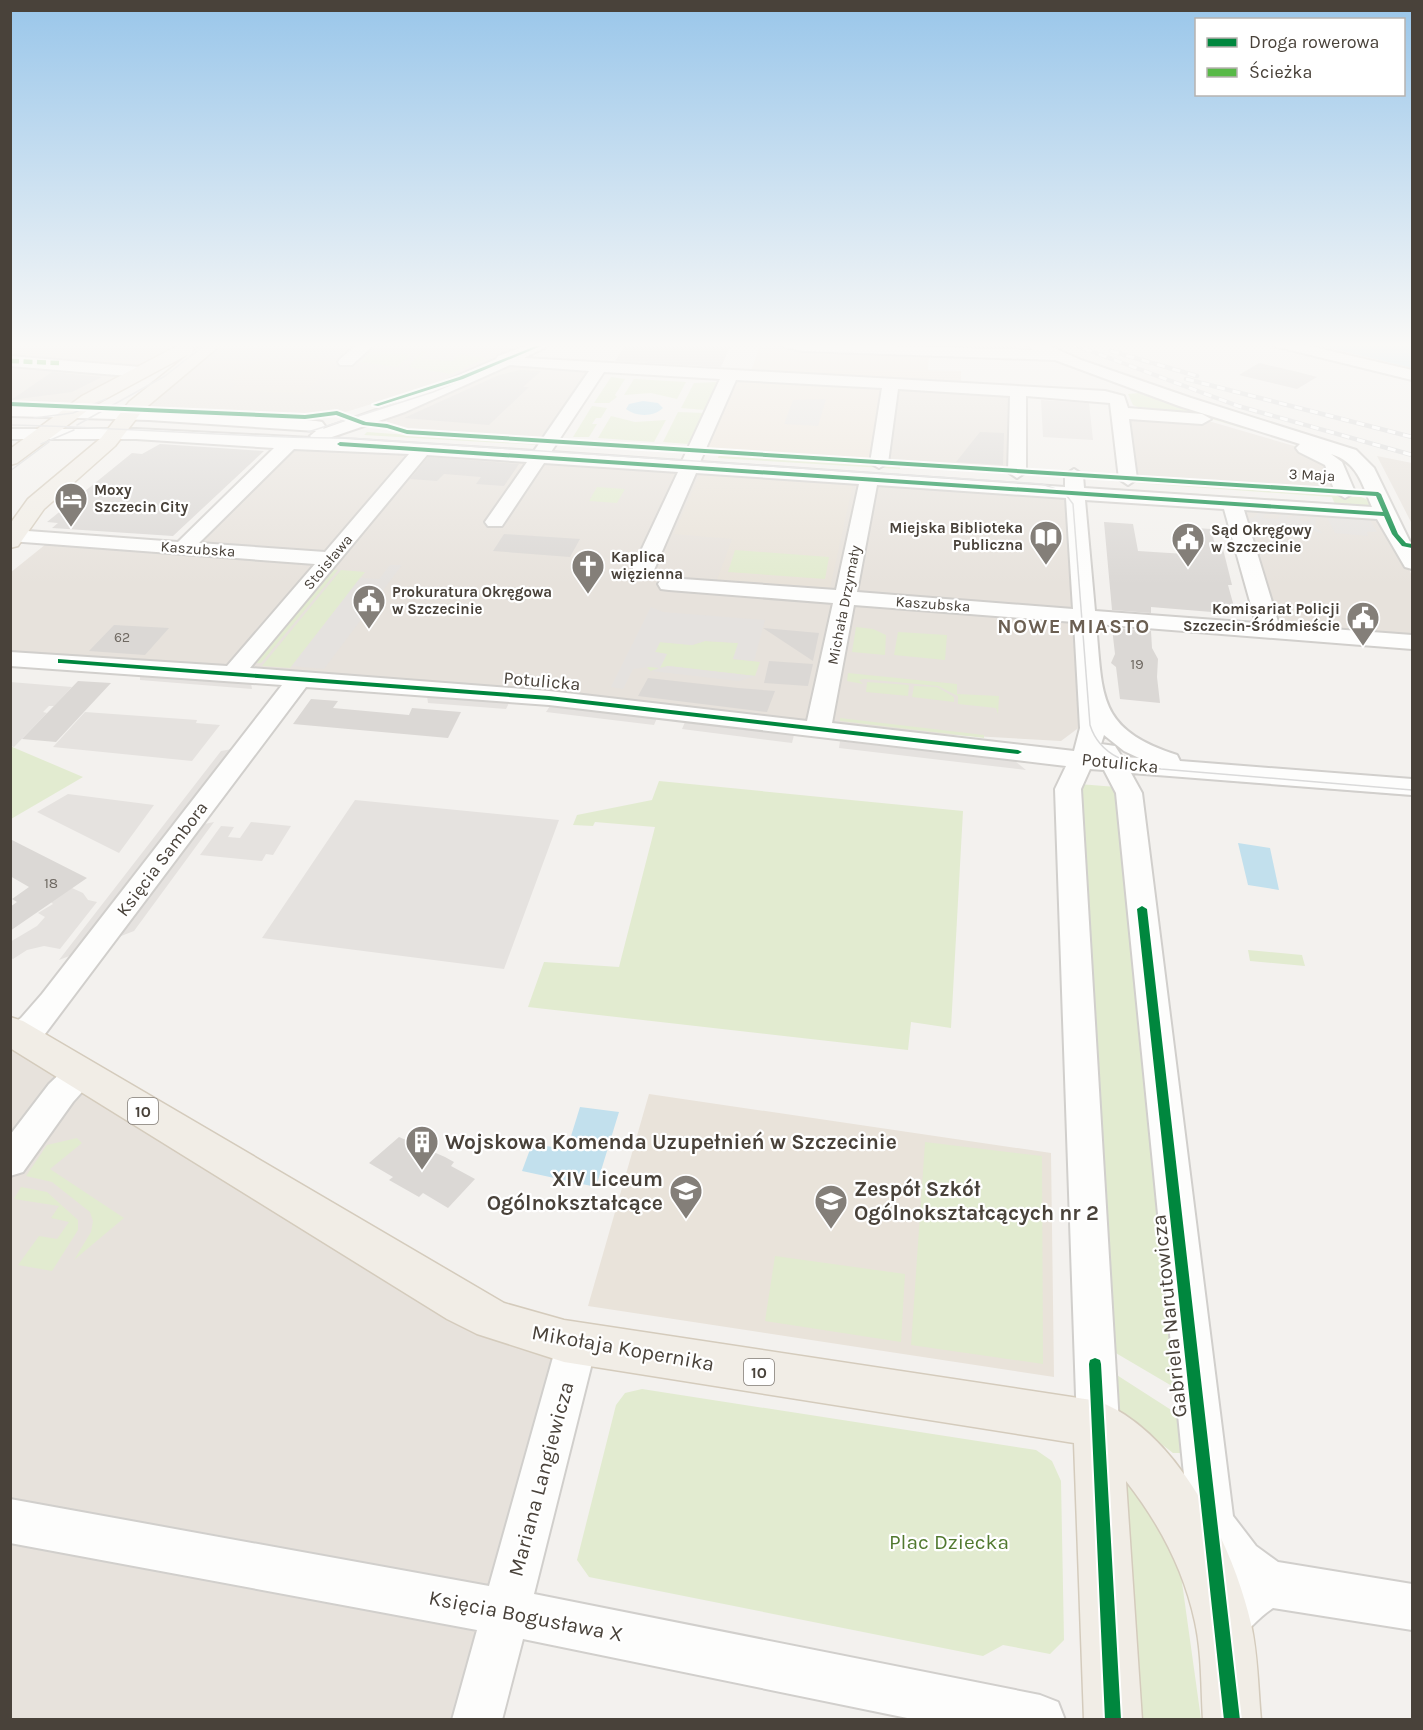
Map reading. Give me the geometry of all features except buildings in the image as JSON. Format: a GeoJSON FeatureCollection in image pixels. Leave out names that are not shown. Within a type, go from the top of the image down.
{"type":"FeatureCollection","features":[{"type":"Feature","properties":{"kind":"main road"},"geometry":{"type":"LineString","coordinates":[[10,459],[59,424]]}},
{"type":"Feature","properties":{"kind":"main road"},"geometry":{"type":"LineString","coordinates":[[12,539],[34,506],[92,456],[109,424]]}},
{"type":"Feature","properties":{"kind":"main road","name":"Mikołaja Kopernika"},"geometry":{"type":"LineString","coordinates":[[15,1033],[463,1305],[516,1328],[577,1343],[1098,1424]]}},
{"type":"Feature","properties":{"kind":"main road","name":"Gabriela Narutowicza"},"geometry":{"type":"LineString","coordinates":[[1098,1424],[1127,1444],[1165,1491],[1201,1561],[1223,1623],[1232,1719]]}},
{"type":"Feature","properties":{"kind":"main road","name":"Gabriela Narutowicza"},"geometry":{"type":"LineString","coordinates":[[1098,1424],[1113,1719]]}},
{"type":"Feature","properties":{"kind":"street"},"geometry":{"type":"LineString","coordinates":[[10,432],[47,433],[85,424]]}},
{"type":"Feature","properties":{"kind":"street"},"geometry":{"type":"LineString","coordinates":[[131,424],[167,437],[240,441],[306,438],[358,424]]}},
{"type":"Feature","properties":{"kind":"street"},"geometry":{"type":"LineString","coordinates":[[282,424],[286,424]]}},
{"type":"Feature","properties":{"kind":"street","name":"3 Maja"},"geometry":{"type":"LineString","coordinates":[[286,424],[407,432],[543,449],[1075,484],[1232,504],[1386,514]]}},
{"type":"Feature","properties":{"kind":"street"},"geometry":{"type":"LineString","coordinates":[[386,424],[391,428],[407,432]]}},
{"type":"Feature","properties":{"kind":"street"},"geometry":{"type":"LineString","coordinates":[[495,522],[561,424]]}},
{"type":"Feature","properties":{"kind":"street"},"geometry":{"type":"LineString","coordinates":[[643,570],[708,424]]}},
{"type":"Feature","properties":{"kind":"street","name":"Michała Drzymały"},"geometry":{"type":"LineString","coordinates":[[818,730],[883,424]]}},
{"type":"Feature","properties":{"kind":"street"},"geometry":{"type":"LineString","coordinates":[[1017,471],[1018,424]]}},
{"type":"Feature","properties":{"kind":"street"},"geometry":{"type":"LineString","coordinates":[[1121,424],[1128,479]]}},
{"type":"Feature","properties":{"kind":"street"},"geometry":{"type":"LineString","coordinates":[[1218,424],[1303,447],[1332,462],[1345,492]]}},
{"type":"Feature","properties":{"kind":"street"},"geometry":{"type":"LineString","coordinates":[[1256,424],[1340,449],[1361,462],[1395,534],[1410,551]]}},
{"type":"Feature","properties":{"kind":"street"},"geometry":{"type":"LineString","coordinates":[[92,456],[167,437]]}},
{"type":"Feature","properties":{"kind":"street","name":"3 Maja"},"geometry":{"type":"LineString","coordinates":[[240,441],[286,447],[422,450],[543,449]]}},
{"type":"Feature","properties":{"kind":"street"},"geometry":{"type":"LineString","coordinates":[[183,548],[286,447]]}},
{"type":"Feature","properties":{"kind":"street","name":"Stoisława"},"geometry":{"type":"LineString","coordinates":[[233,674],[422,450]]}},
{"type":"Feature","properties":{"kind":"street","name":"3 Maja"},"geometry":{"type":"LineString","coordinates":[[874,472],[1017,471],[1075,484],[1128,479],[1378,494]]}},
{"type":"Feature","properties":{"kind":"street","name":"Gabriela Narutowicza"},"geometry":{"type":"LineString","coordinates":[[1075,484],[1098,776],[1212,1524],[1223,1623]]}},
{"type":"Feature","properties":{"kind":"street"},"geometry":{"type":"LineString","coordinates":[[1232,504],[1269,630]]}},
{"type":"Feature","properties":{"kind":"street","name":"Kaszubska"},"geometry":{"type":"LineString","coordinates":[[12,539],[64,539],[331,559]]}},
{"type":"Feature","properties":{"kind":"street","name":"Kaszubska"},"geometry":{"type":"LineString","coordinates":[[669,584],[1413,642]]}},
{"type":"Feature","properties":{"kind":"street","name":"Potulicka"},"geometry":{"type":"LineString","coordinates":[[10,660],[51,660],[549,698],[1018,752],[1041,761],[1056,773],[1098,776],[1136,783],[1153,773],[1189,770],[1413,787]]}},
{"type":"Feature","properties":{"kind":"street","name":"Księcia Sambora"},"geometry":{"type":"LineString","coordinates":[[15,1033],[33,1026],[53,1002],[300,678]]}},
{"type":"Feature","properties":{"kind":"street","name":"Potulicka"},"geometry":{"type":"LineString","coordinates":[[1091,695],[1104,722],[1128,744],[1171,762],[1222,772]]}},
{"type":"Feature","properties":{"kind":"street","name":"Gabriela Narutowicza"},"geometry":{"type":"LineString","coordinates":[[1098,776],[1098,1424]]}},
{"type":"Feature","properties":{"kind":"street"},"geometry":{"type":"LineString","coordinates":[[10,1162],[61,1093],[81,1074]]}},
{"type":"Feature","properties":{"kind":"street","name":"Mariana Langiewicza"},"geometry":{"type":"LineString","coordinates":[[477,1719],[577,1343]]}},
{"type":"Feature","properties":{"kind":"street","name":"Księcia Bogusława X"},"geometry":{"type":"LineString","coordinates":[[10,1521],[506,1611],[1040,1719]]}},
{"type":"Feature","properties":{"kind":"street"},"geometry":{"type":"LineString","coordinates":[[1212,1524],[1240,1562],[1268,1584],[1413,1607]]}},
{"type":"Feature","properties":{"kind":"street"},"geometry":{"type":"LineString","coordinates":[[1223,1623],[1242,1601],[1268,1584]]}},
{"type":"Feature","properties":{"kind":"shaded area"},"geometry":{"type":"Polygon","coordinates":[[[554,424],[543,440],[404,430],[388,425],[554,424]]]}},
{"type":"Feature","properties":{"kind":"shaded area"},"geometry":{"type":"Polygon","coordinates":[[[713,424],[880,424],[873,461],[701,450],[713,424]]]}},
{"type":"Feature","properties":{"kind":"shaded area"},"geometry":{"type":"Polygon","coordinates":[[[784,424],[819,424],[818,426],[784,424]]]}},
{"type":"Feature","properties":{"kind":"shaded area"},"geometry":{"type":"Polygon","coordinates":[[[888,424],[1013,424],[1012,469],[882,462],[888,424]]]}},
{"type":"Feature","properties":{"kind":"shaded area"},"geometry":{"type":"Polygon","coordinates":[[[1042,424],[1091,424],[1093,440],[1043,437],[1042,424]]]}},
{"type":"Feature","properties":{"kind":"shaded area"},"geometry":{"type":"Polygon","coordinates":[[[1126,424],[1218,424],[1321,456],[1340,490],[1133,478],[1126,424]]]}},
{"type":"Feature","properties":{"kind":"shaded area"},"geometry":{"type":"Polygon","coordinates":[[[296,445],[1071,495],[1085,723],[1061,741],[827,728],[11,654],[10,573],[46,544],[191,549],[296,445]]]}},
{"type":"Feature","properties":{"kind":"shaded area"},"geometry":{"type":"Polygon","coordinates":[[[1377,456],[1412,463],[1412,524],[1392,485],[1377,456]]]}},
{"type":"Feature","properties":{"kind":"shaded area"},"geometry":{"type":"Polygon","coordinates":[[[700,474],[853,484],[830,588],[717,580],[732,539],[674,534],[700,474]]]}},
{"type":"Feature","properties":{"kind":"shaded area"},"geometry":{"type":"Polygon","coordinates":[[[1237,506],[1385,516],[1412,576],[1412,640],[1272,629],[1237,506]]]}},
{"type":"Feature","properties":{"kind":"shaded area"},"geometry":{"type":"Polygon","coordinates":[[[1259,512],[1266,513],[1262,518],[1278,519],[1282,514],[1290,514],[1286,519],[1302,515],[1299,520],[1307,521],[1316,516],[1315,527],[1323,533],[1308,527],[1291,526],[1297,531],[1290,531],[1279,525],[1248,523],[1247,519],[1253,518],[1259,512]]]}},
{"type":"Feature","properties":{"kind":"shaded area"},"geometry":{"type":"Polygon","coordinates":[[[1327,518],[1370,520],[1377,532],[1367,532],[1368,536],[1335,533],[1327,518]]]}},
{"type":"Feature","properties":{"kind":"shaded area"},"geometry":{"type":"Polygon","coordinates":[[[390,565],[402,565],[324,669],[292,666],[360,578],[379,579],[390,565]]]}},
{"type":"Feature","properties":{"kind":"shaded area"},"geometry":{"type":"Polygon","coordinates":[[[651,607],[663,612],[765,620],[754,661],[733,659],[738,643],[705,641],[692,645],[660,642],[655,652],[667,654],[660,668],[668,666],[755,676],[739,681],[651,671],[659,668],[649,667],[633,669],[623,689],[611,687],[651,607]]]}},
{"type":"Feature","properties":{"kind":"shaded area"},"geometry":{"type":"Polygon","coordinates":[[[140,674],[251,683],[252,689],[140,680],[140,674]]]}},
{"type":"Feature","properties":{"kind":"shaded area"},"geometry":{"type":"Polygon","coordinates":[[[10,682],[72,687],[54,706],[49,706],[43,712],[47,713],[14,747],[11,746],[10,682]]]}},
{"type":"Feature","properties":{"kind":"shaded area"},"geometry":{"type":"Polygon","coordinates":[[[427,696],[509,703],[506,709],[428,703],[427,696]]]}},
{"type":"Feature","properties":{"kind":"shaded area"},"geometry":{"type":"Polygon","coordinates":[[[550,706],[657,718],[654,725],[546,712],[550,706]]]}},
{"type":"Feature","properties":{"kind":"shaded area"},"geometry":{"type":"Polygon","coordinates":[[[85,712],[197,720],[196,723],[220,725],[192,761],[53,747],[85,712]]]}},
{"type":"Feature","properties":{"kind":"shaded area"},"geometry":{"type":"Polygon","coordinates":[[[685,722],[794,735],[792,743],[682,729],[685,722]]]}},
{"type":"Feature","properties":{"kind":"shaded area"},"geometry":{"type":"Polygon","coordinates":[[[840,741],[1015,761],[1026,770],[839,748],[840,741]]]}},
{"type":"Feature","properties":{"kind":"shaded area"},"geometry":{"type":"Polygon","coordinates":[[[238,748],[195,826],[214,822],[134,931],[59,960],[221,751],[238,748]]]}},
{"type":"Feature","properties":{"kind":"shaded area"},"geometry":{"type":"Polygon","coordinates":[[[1217,778],[1412,793],[1412,797],[1225,782],[1217,778]]]}},
{"type":"Feature","properties":{"kind":"shaded area"},"geometry":{"type":"Polygon","coordinates":[[[68,794],[154,805],[119,853],[37,812],[68,794]]]}},
{"type":"Feature","properties":{"kind":"shaded area"},"geometry":{"type":"Polygon","coordinates":[[[355,800],[559,820],[504,969],[262,938],[355,800]]]}},
{"type":"Feature","properties":{"kind":"shaded area"},"geometry":{"type":"Polygon","coordinates":[[[251,822],[291,826],[273,855],[266,854],[262,861],[200,855],[221,826],[234,827],[228,837],[240,838],[251,822]]]}},
{"type":"Feature","properties":{"kind":"shaded area"},"geometry":{"type":"Polygon","coordinates":[[[72,888],[83,893],[88,900],[97,902],[60,949],[44,946],[27,950],[11,958],[10,942],[37,926],[45,917],[38,913],[53,904],[50,901],[72,888]]]}},
{"type":"Feature","properties":{"kind":"shaded area"},"geometry":{"type":"Polygon","coordinates":[[[10,1043],[563,1350],[464,1719],[11,1719],[10,1043]]]}},
{"type":"Feature","properties":{"kind":"shaded area","name":"Zespół Szkół Ogólnokształcących nr 2"},"geometry":{"type":"Polygon","coordinates":[[[649,1094],[1051,1153],[1054,1377],[588,1306],[649,1094]]]}},
{"type":"Feature","properties":{"kind":"green space"},"geometry":{"type":"Polygon","coordinates":[[[581,424],[597,424],[589,437],[573,437],[581,424]]]}},
{"type":"Feature","properties":{"kind":"green space"},"geometry":{"type":"Polygon","coordinates":[[[606,424],[664,424],[654,442],[598,438],[606,424]]]}},
{"type":"Feature","properties":{"kind":"green space"},"geometry":{"type":"Polygon","coordinates":[[[672,424],[698,424],[688,444],[663,442],[672,424]]]}},
{"type":"Feature","properties":{"kind":"green space"},"geometry":{"type":"Polygon","coordinates":[[[1227,424],[1250,427],[1245,429],[1227,424]]]}},
{"type":"Feature","properties":{"kind":"green space"},"geometry":{"type":"Polygon","coordinates":[[[367,432],[536,444],[538,445],[364,435],[367,432]]]}},
{"type":"Feature","properties":{"kind":"green space"},"geometry":{"type":"Polygon","coordinates":[[[719,455],[900,467],[900,469],[718,458],[719,455]]]}},
{"type":"Feature","properties":{"kind":"green space"},"geometry":{"type":"Polygon","coordinates":[[[1108,481],[1361,497],[1368,500],[1373,508],[1336,507],[1332,497],[1108,481]]]}},
{"type":"Feature","properties":{"kind":"green space"},"geometry":{"type":"Polygon","coordinates":[[[597,487],[625,489],[617,503],[589,501],[597,487]]]}},
{"type":"Feature","properties":{"kind":"green space"},"geometry":{"type":"Polygon","coordinates":[[[1109,488],[1322,502],[1324,506],[1109,492],[1109,488]]]}},
{"type":"Feature","properties":{"kind":"green space"},"geometry":{"type":"Polygon","coordinates":[[[735,550],[829,557],[825,579],[728,572],[735,550]]]}},
{"type":"Feature","properties":{"kind":"green space"},"geometry":{"type":"Polygon","coordinates":[[[332,569],[338,570],[261,663],[255,663],[332,569]]]}},
{"type":"Feature","properties":{"kind":"green space"},"geometry":{"type":"Polygon","coordinates":[[[341,570],[365,572],[290,668],[262,666],[341,570]]]}},
{"type":"Feature","properties":{"kind":"green space"},"geometry":{"type":"Polygon","coordinates":[[[856,627],[873,629],[886,635],[885,655],[852,652],[856,627]]]}},
{"type":"Feature","properties":{"kind":"green space"},"geometry":{"type":"Polygon","coordinates":[[[898,632],[947,635],[945,660],[894,655],[898,632]]]}},
{"type":"Feature","properties":{"kind":"green space"},"geometry":{"type":"Polygon","coordinates":[[[705,641],[739,643],[733,659],[760,662],[755,676],[668,666],[651,671],[647,668],[666,654],[655,652],[660,642],[692,645],[705,641]]]}},
{"type":"Feature","properties":{"kind":"green space"},"geometry":{"type":"Polygon","coordinates":[[[848,673],[957,684],[957,694],[999,696],[998,714],[996,708],[958,704],[958,696],[938,686],[859,680],[863,684],[847,681],[848,673]]]}},
{"type":"Feature","properties":{"kind":"green space"},"geometry":{"type":"Polygon","coordinates":[[[867,682],[909,685],[908,696],[866,692],[867,682]]]}},
{"type":"Feature","properties":{"kind":"green space"},"geometry":{"type":"Polygon","coordinates":[[[914,686],[937,687],[954,697],[954,702],[912,697],[914,686]]]}},
{"type":"Feature","properties":{"kind":"green space"},"geometry":{"type":"Polygon","coordinates":[[[840,718],[984,735],[984,738],[840,721],[840,718]]]}},
{"type":"Feature","properties":{"kind":"green space"},"geometry":{"type":"Polygon","coordinates":[[[10,746],[83,777],[11,819],[10,746]]]}},
{"type":"Feature","properties":{"kind":"green space"},"geometry":{"type":"Polygon","coordinates":[[[659,781],[963,811],[951,1028],[911,1022],[908,1050],[528,1007],[544,962],[619,967],[655,827],[595,822],[593,826],[573,825],[577,815],[652,800],[659,781]]]}},
{"type":"Feature","properties":{"kind":"green space"},"geometry":{"type":"Polygon","coordinates":[[[1079,784],[1116,787],[1177,1389],[1109,1349],[1079,784]]]}},
{"type":"Feature","properties":{"kind":"green space"},"geometry":{"type":"Polygon","coordinates":[[[1248,950],[1302,955],[1305,966],[1250,961],[1248,950]]]}},
{"type":"Feature","properties":{"kind":"green space"},"geometry":{"type":"Polygon","coordinates":[[[77,1138],[82,1143],[50,1169],[124,1218],[74,1260],[91,1232],[93,1221],[90,1212],[52,1182],[26,1176],[47,1145],[77,1138]]]}},
{"type":"Feature","properties":{"kind":"green space"},"geometry":{"type":"Polygon","coordinates":[[[925,1142],[1042,1156],[1043,1364],[911,1345],[925,1142]]]}},
{"type":"Feature","properties":{"kind":"green space"},"geometry":{"type":"Polygon","coordinates":[[[21,1187],[47,1192],[78,1220],[78,1230],[52,1271],[18,1265],[39,1236],[57,1239],[69,1222],[51,1218],[59,1206],[14,1199],[21,1187]]]}},
{"type":"Feature","properties":{"kind":"green space"},"geometry":{"type":"Polygon","coordinates":[[[775,1256],[905,1274],[901,1342],[765,1321],[775,1256]]]}},
{"type":"Feature","properties":{"kind":"green space"},"geometry":{"type":"Polygon","coordinates":[[[1109,1370],[1179,1415],[1180,1453],[1173,1453],[1138,1426],[1113,1413],[1109,1370]]]}},
{"type":"Feature","properties":{"kind":"green space","name":"Plac Dziecka"},"geometry":{"type":"Polygon","coordinates":[[[642,1389],[1036,1450],[1052,1461],[1061,1481],[1064,1640],[1050,1654],[1003,1645],[983,1656],[589,1577],[577,1560],[616,1405],[625,1393],[642,1389]]]}},
{"type":"Feature","properties":{"kind":"green space"},"geometry":{"type":"Polygon","coordinates":[[[1118,1471],[1133,1475],[1179,1561],[1201,1719],[1132,1719],[1118,1471]]]}},
{"type":"Feature","properties":{"kind":"water"},"geometry":{"type":"Polygon","coordinates":[[[1238,843],[1270,848],[1279,890],[1248,885],[1238,843]]]}},
{"type":"Feature","properties":{"kind":"water"},"geometry":{"type":"Polygon","coordinates":[[[580,1107],[619,1112],[596,1187],[522,1171],[532,1144],[567,1149],[580,1107]]]}},
{"type":"Feature","properties":{"kind":"tram line"},"geometry":{"type":"LineString","coordinates":[[308,432],[334,424]]}},
{"type":"Feature","properties":{"kind":"tram line"},"geometry":{"type":"LineString","coordinates":[[10,425],[347,438],[1042,484],[1064,492],[1073,504],[1090,725],[1101,745],[1109,752],[1128,762],[1161,769],[1412,790]]}},
{"type":"Feature","properties":{"kind":"tram line"},"geometry":{"type":"LineString","coordinates":[[41,444],[74,430]]}},
{"type":"Feature","properties":{"kind":"tram line"},"geometry":{"type":"LineString","coordinates":[[10,471],[49,442]]}},
{"type":"Feature","properties":{"kind":"railway"},"geometry":{"type":"LineString","coordinates":[[1301,424],[1412,455]]}},
{"type":"Feature","properties":{"kind":"railway"},"geometry":{"type":"LineString","coordinates":[[1360,424],[1412,437]]}},
{"type":"Feature","properties":{"kind":"cycle path"},"geometry":{"type":"LineString","coordinates":[[364,424],[387,426],[407,432],[1378,494],[1395,534],[1404,545],[1412,546]]}},
{"type":"Feature","properties":{"kind":"cycle path"},"geometry":{"type":"LineString","coordinates":[[340,444],[1386,514]]}},
{"type":"Feature","properties":{"kind":"cycle path"},"geometry":{"type":"LineString","coordinates":[[61,661],[549,698],[1018,752]]}},
{"type":"Feature","properties":{"kind":"cycle path"},"geometry":{"type":"LineString","coordinates":[[1142,909],[1232,1720]]}},
{"type":"Feature","properties":{"kind":"cycle path"},"geometry":{"type":"LineString","coordinates":[[1095,1364],[1113,1720]]}},
{"type":"Feature","properties":{"kind":"place","name":"Moxy Szczecin City"},"geometry":{"type":"Point","coordinates":[71,528]}},
{"type":"Feature","properties":{"kind":"place","name":"Miejska Biblioteka Publiczna"},"geometry":{"type":"Point","coordinates":[1046,566]}},
{"type":"Feature","properties":{"kind":"place","name":"Sąd Okręgowy w Szczecinie"},"geometry":{"type":"Point","coordinates":[1188,568]}},
{"type":"Feature","properties":{"kind":"place","name":"Kaplica więzienna"},"geometry":{"type":"Point","coordinates":[588,595]}},
{"type":"Feature","properties":{"kind":"place","name":"Prokuratura Okręgowa w Szczecinie"},"geometry":{"type":"Point","coordinates":[369,630]}},
{"type":"Feature","properties":{"kind":"place","name":"Komisariat Policji Szczecin-Śródmieście"},"geometry":{"type":"Point","coordinates":[1363,647]}},
{"type":"Feature","properties":{"kind":"place","name":"Wojskowa Komenda Uzupełnień w Szczecinie"},"geometry":{"type":"Point","coordinates":[422,1171]}},
{"type":"Feature","properties":{"kind":"place","name":"XIV Liceum Ogólnokształcące"},"geometry":{"type":"Point","coordinates":[686,1220]}},
{"type":"Feature","properties":{"kind":"place","name":"Zespół Szkół Ogólnokształcących nr 2"},"geometry":{"type":"Point","coordinates":[831,1230]}},
{"type":"Feature","properties":{"kind":"district","name":"NOWE MIASTO"},"geometry":{"type":"Point","coordinates":[1074,626]}}]}
